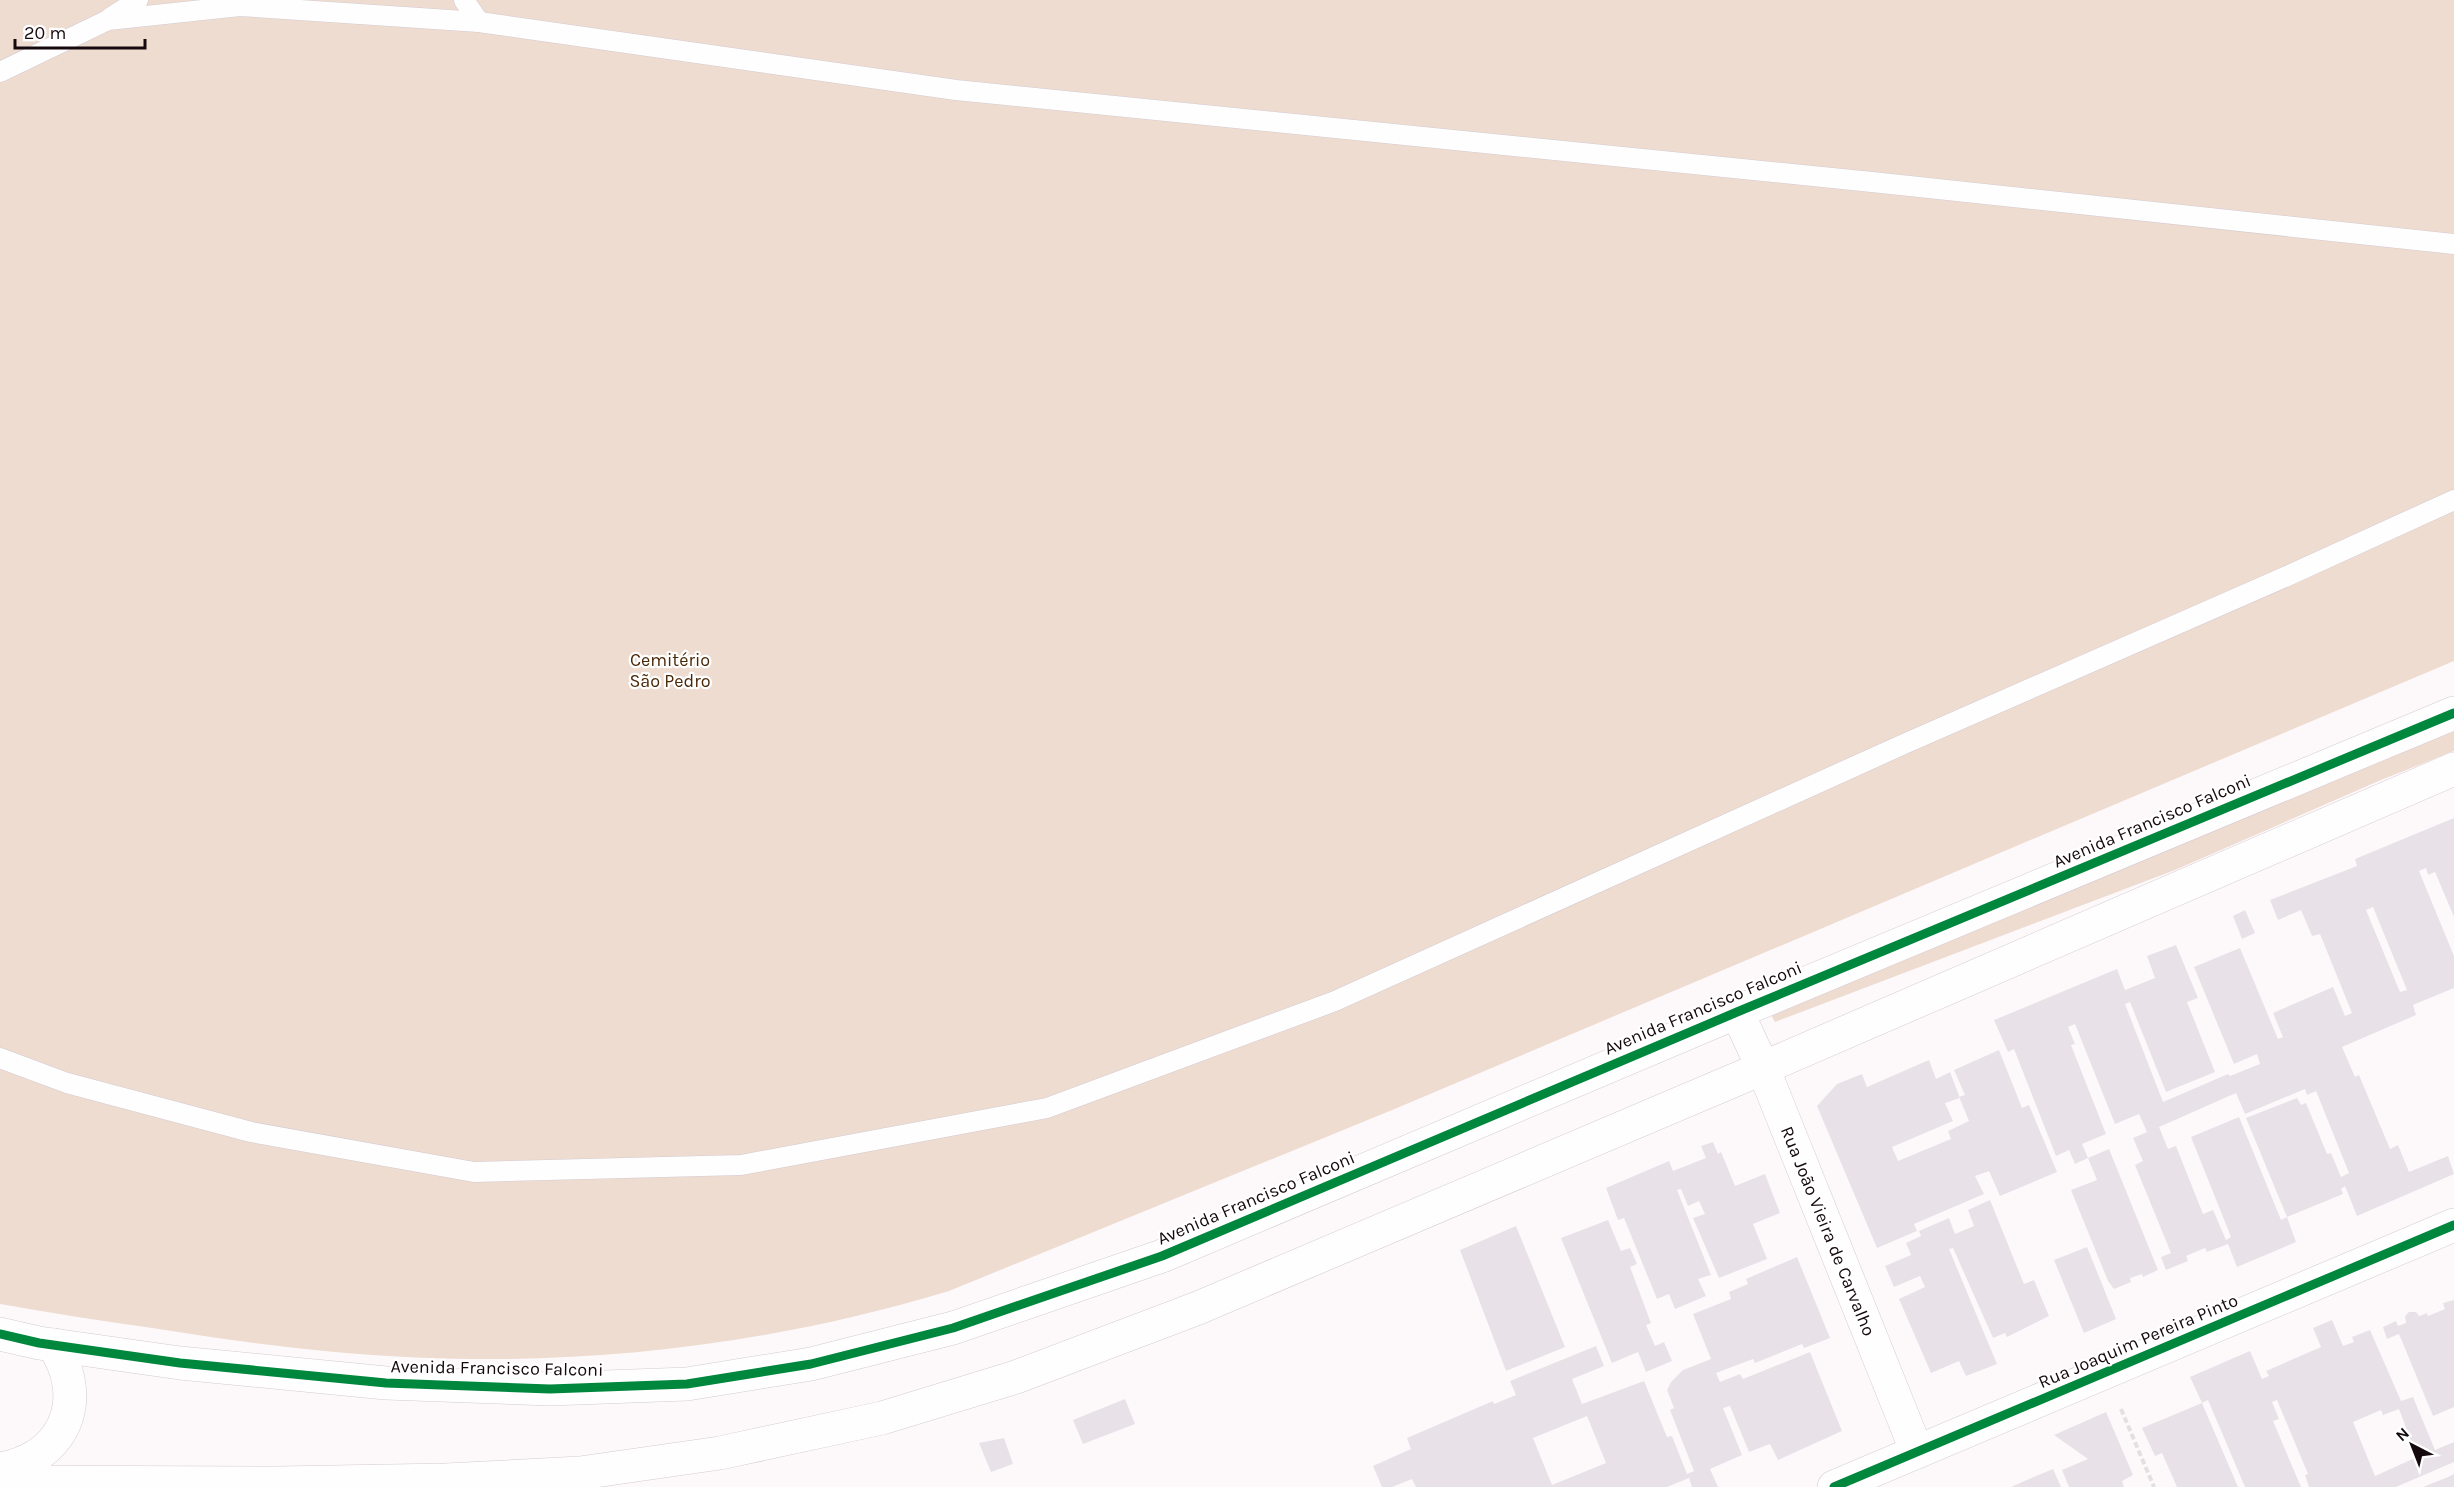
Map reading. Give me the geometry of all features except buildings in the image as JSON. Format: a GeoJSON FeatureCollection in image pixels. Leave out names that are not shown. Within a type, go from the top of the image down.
{"type":"FeatureCollection","features":[{"type":"Feature","properties":{"kind":"main road","name":"Avenida Francisco Falconi"},"geometry":{"type":"LineString","coordinates":[[0,1334],[47,1344],[180,1364],[386,1383],[550,1389],[687,1384],[811,1364],[952,1328],[1162,1256],[1737,1012],[2454,713]]}},
{"type":"Feature","properties":{"kind":"main road"},"geometry":{"type":"LineString","coordinates":[[0,1482],[277,1484],[446,1480],[580,1473],[720,1453],[882,1418],[1016,1377],[1198,1308],[1762,1068],[2454,769]]}},
{"type":"Feature","properties":{"kind":"main road","name":"Rua João Vieira de Carvalho"},"geometry":{"type":"LineString","coordinates":[[1737,1012],[1762,1068],[1917,1452]]}},
{"type":"Feature","properties":{"kind":"main road","name":"Rua Joaquim Pereira Pinto"},"geometry":{"type":"LineString","coordinates":[[1834,1487],[2454,1225]]}},
{"type":"Feature","properties":{"kind":"main road"},"geometry":{"type":"LineString","coordinates":[[0,1354],[47,1344],[66,1370],[70,1394],[66,1425],[46,1449],[14,1467],[0,1470]]}},
{"type":"Feature","properties":{"kind":"lane"},"geometry":{"type":"LineString","coordinates":[[0,72],[108,20],[138,0]]}},
{"type":"Feature","properties":{"kind":"lane"},"geometry":{"type":"LineString","coordinates":[[464,0],[479,22]]}},
{"type":"Feature","properties":{"kind":"lane"},"geometry":{"type":"LineString","coordinates":[[108,20],[240,6],[479,22],[956,90],[1872,182],[2454,244]]}},
{"type":"Feature","properties":{"kind":"lane"},"geometry":{"type":"LineString","coordinates":[[0,1058],[67,1083],[251,1132],[474,1172],[741,1165],[1047,1108],[1335,1001],[1904,744],[2274,582],[2454,500]]}},
{"type":"Feature","properties":{"kind":"path"},"geometry":{"type":"LineString","coordinates":[[2106,1372],[2154,1487]]}},
{"type":"Feature","properties":{"kind":"green space","name":"Cemitério São Pedro"},"geometry":{"type":"Polygon","coordinates":[[[0,0],[2454,0],[2454,661],[1397,1108],[949,1291],[891,1307],[772,1334],[651,1351],[530,1359],[469,1359],[390,1356],[270,1345],[0,1304],[0,0]]]}},
{"type":"Feature","properties":{"kind":"green space"},"geometry":{"type":"Polygon","coordinates":[[[2454,727],[2454,751],[2381,780],[2175,870],[1775,1022],[1768,1010],[2454,727]]]}},
{"type":"Feature","properties":{"kind":"cycle path"},"geometry":{"type":"LineString","coordinates":[[0,1334],[39,1343],[180,1363],[386,1383],[550,1389],[687,1384],[811,1364],[953,1328],[1162,1256],[1737,1012],[2454,713]]}},
{"type":"Feature","properties":{"kind":"cycle path"},"geometry":{"type":"LineString","coordinates":[[1834,1487],[2454,1225]]}}]}
